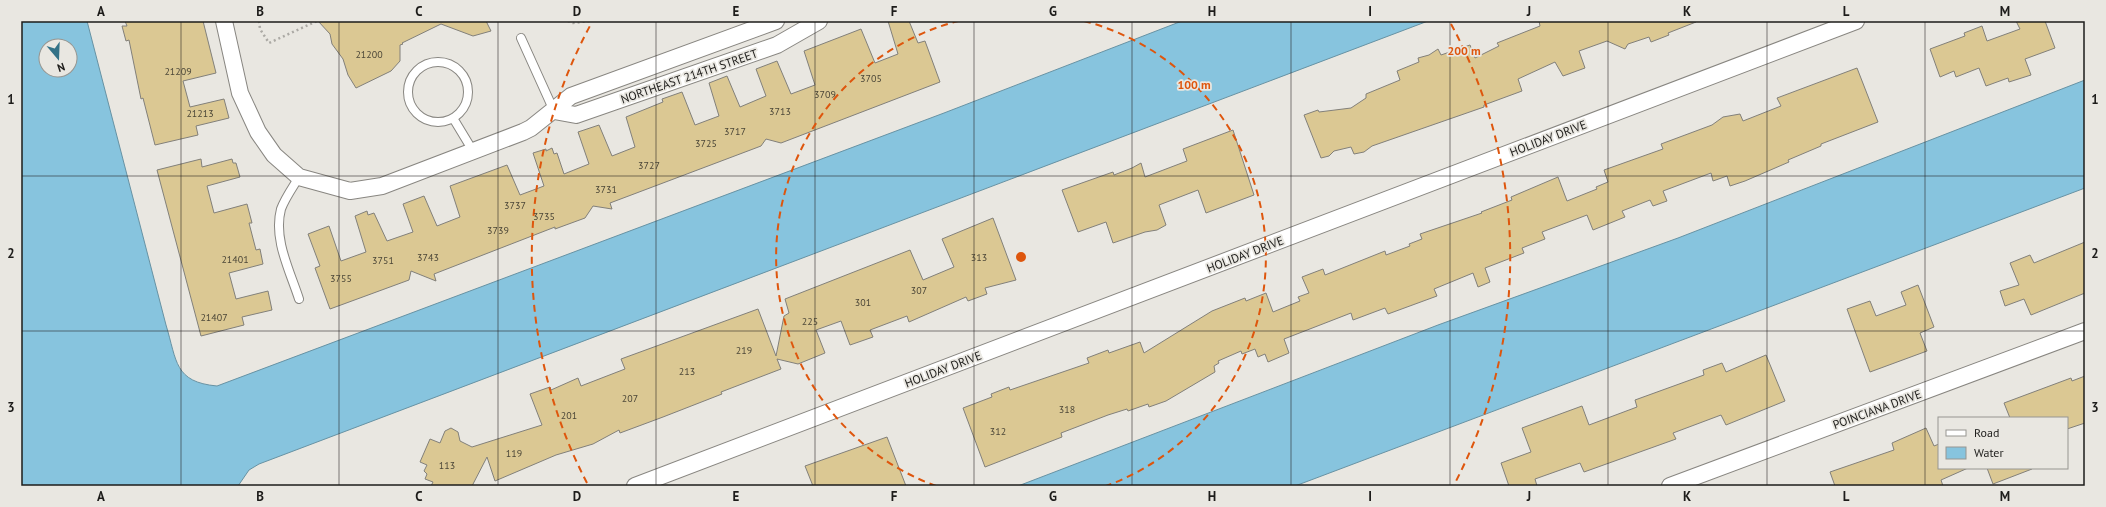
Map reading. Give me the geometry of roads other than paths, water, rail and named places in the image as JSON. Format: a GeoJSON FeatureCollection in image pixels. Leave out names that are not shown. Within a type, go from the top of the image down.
{"type":"FeatureCollection","features":[{"type":"Feature","properties":{"kind":"street"},"geometry":{"type":"LineString","coordinates":[[224,21],[240,93],[258,132],[274,155],[299,177]]}},
{"type":"Feature","properties":{"kind":"street","name":"NORTHEAST 214TH STREET"},"geometry":{"type":"LineString","coordinates":[[299,177],[350,191],[382,186],[531,128],[571,96],[776,21]]}},
{"type":"Feature","properties":{"kind":"street","name":"NORTHEAST 214TH STREET"},"geometry":{"type":"LineString","coordinates":[[554,111],[576,115],[777,45],[818,21]]}},
{"type":"Feature","properties":{"kind":"street","name":"HOLIDAY DRIVE"},"geometry":{"type":"LineString","coordinates":[[635,486],[1856,21]]}},
{"type":"Feature","properties":{"kind":"street","name":"POINCIANA DRIVE"},"geometry":{"type":"LineString","coordinates":[[1670,486],[2085,331]]}},
{"type":"Feature","properties":{"kind":"lane"},"geometry":{"type":"LineString","coordinates":[[522,38],[554,111]]}},
{"type":"Feature","properties":{"kind":"lane"},"geometry":{"type":"LineString","coordinates":[[439,62],[453,67],[463,77],[467,85],[467,100],[460,112],[453,118],[443,122],[433,122],[424,119],[416,113],[410,104],[408,95],[409,85],[413,75],[420,68],[429,63],[439,62]]}},
{"type":"Feature","properties":{"kind":"lane"},"geometry":{"type":"LineString","coordinates":[[453,118],[473,151]]}},
{"type":"Feature","properties":{"kind":"lane"},"geometry":{"type":"LineString","coordinates":[[299,177],[282,207],[279,219],[280,240],[299,299]]}},
{"type":"Feature","properties":{"kind":"water"},"geometry":{"type":"Polygon","coordinates":[[[21,21],[87,21],[176,359],[180,368],[192,380],[203,384],[217,386],[944,113],[1182,21],[1428,21],[259,464],[249,470],[238,486],[21,486],[21,21]]]}},
{"type":"Feature","properties":{"kind":"water"},"geometry":{"type":"Polygon","coordinates":[[[2085,80],[2085,188],[1295,486],[1018,486],[1438,325],[1678,238],[2085,80]]]}}]}
